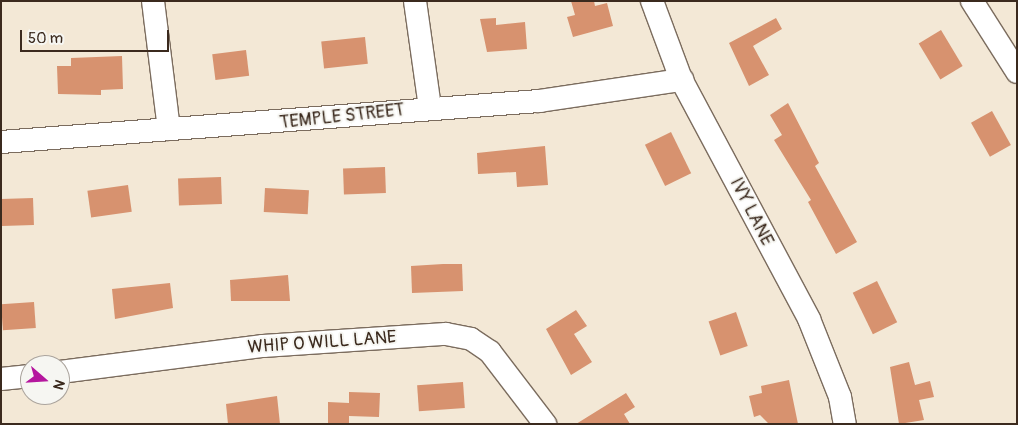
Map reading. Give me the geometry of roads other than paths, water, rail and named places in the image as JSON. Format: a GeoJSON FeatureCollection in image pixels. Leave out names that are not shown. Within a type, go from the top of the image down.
{"type":"FeatureCollection","features":[{"type":"Feature","properties":{"kind":"street"},"geometry":{"type":"LineString","coordinates":[[153,1],[169,129]]}},
{"type":"Feature","properties":{"kind":"street"},"geometry":{"type":"LineString","coordinates":[[415,1],[430,108]]}},
{"type":"Feature","properties":{"kind":"street","name":"IVY LANE"},"geometry":{"type":"LineString","coordinates":[[652,1],[682,80],[809,319],[840,397],[845,424]]}},
{"type":"Feature","properties":{"kind":"street"},"geometry":{"type":"LineString","coordinates":[[972,1],[1017,72]]}},
{"type":"Feature","properties":{"kind":"street","name":"TEMPLE STREET"},"geometry":{"type":"LineString","coordinates":[[1,142],[169,129],[295,123],[430,108],[539,101],[682,80]]}},
{"type":"Feature","properties":{"kind":"street","name":"WHIP O WILL LANE"},"geometry":{"type":"LineString","coordinates":[[70,371],[263,346],[446,334],[482,345],[511,375],[545,424]]}},
{"type":"Feature","properties":{"kind":"street"},"geometry":{"type":"LineString","coordinates":[[1,379],[20,377]]}}]}
